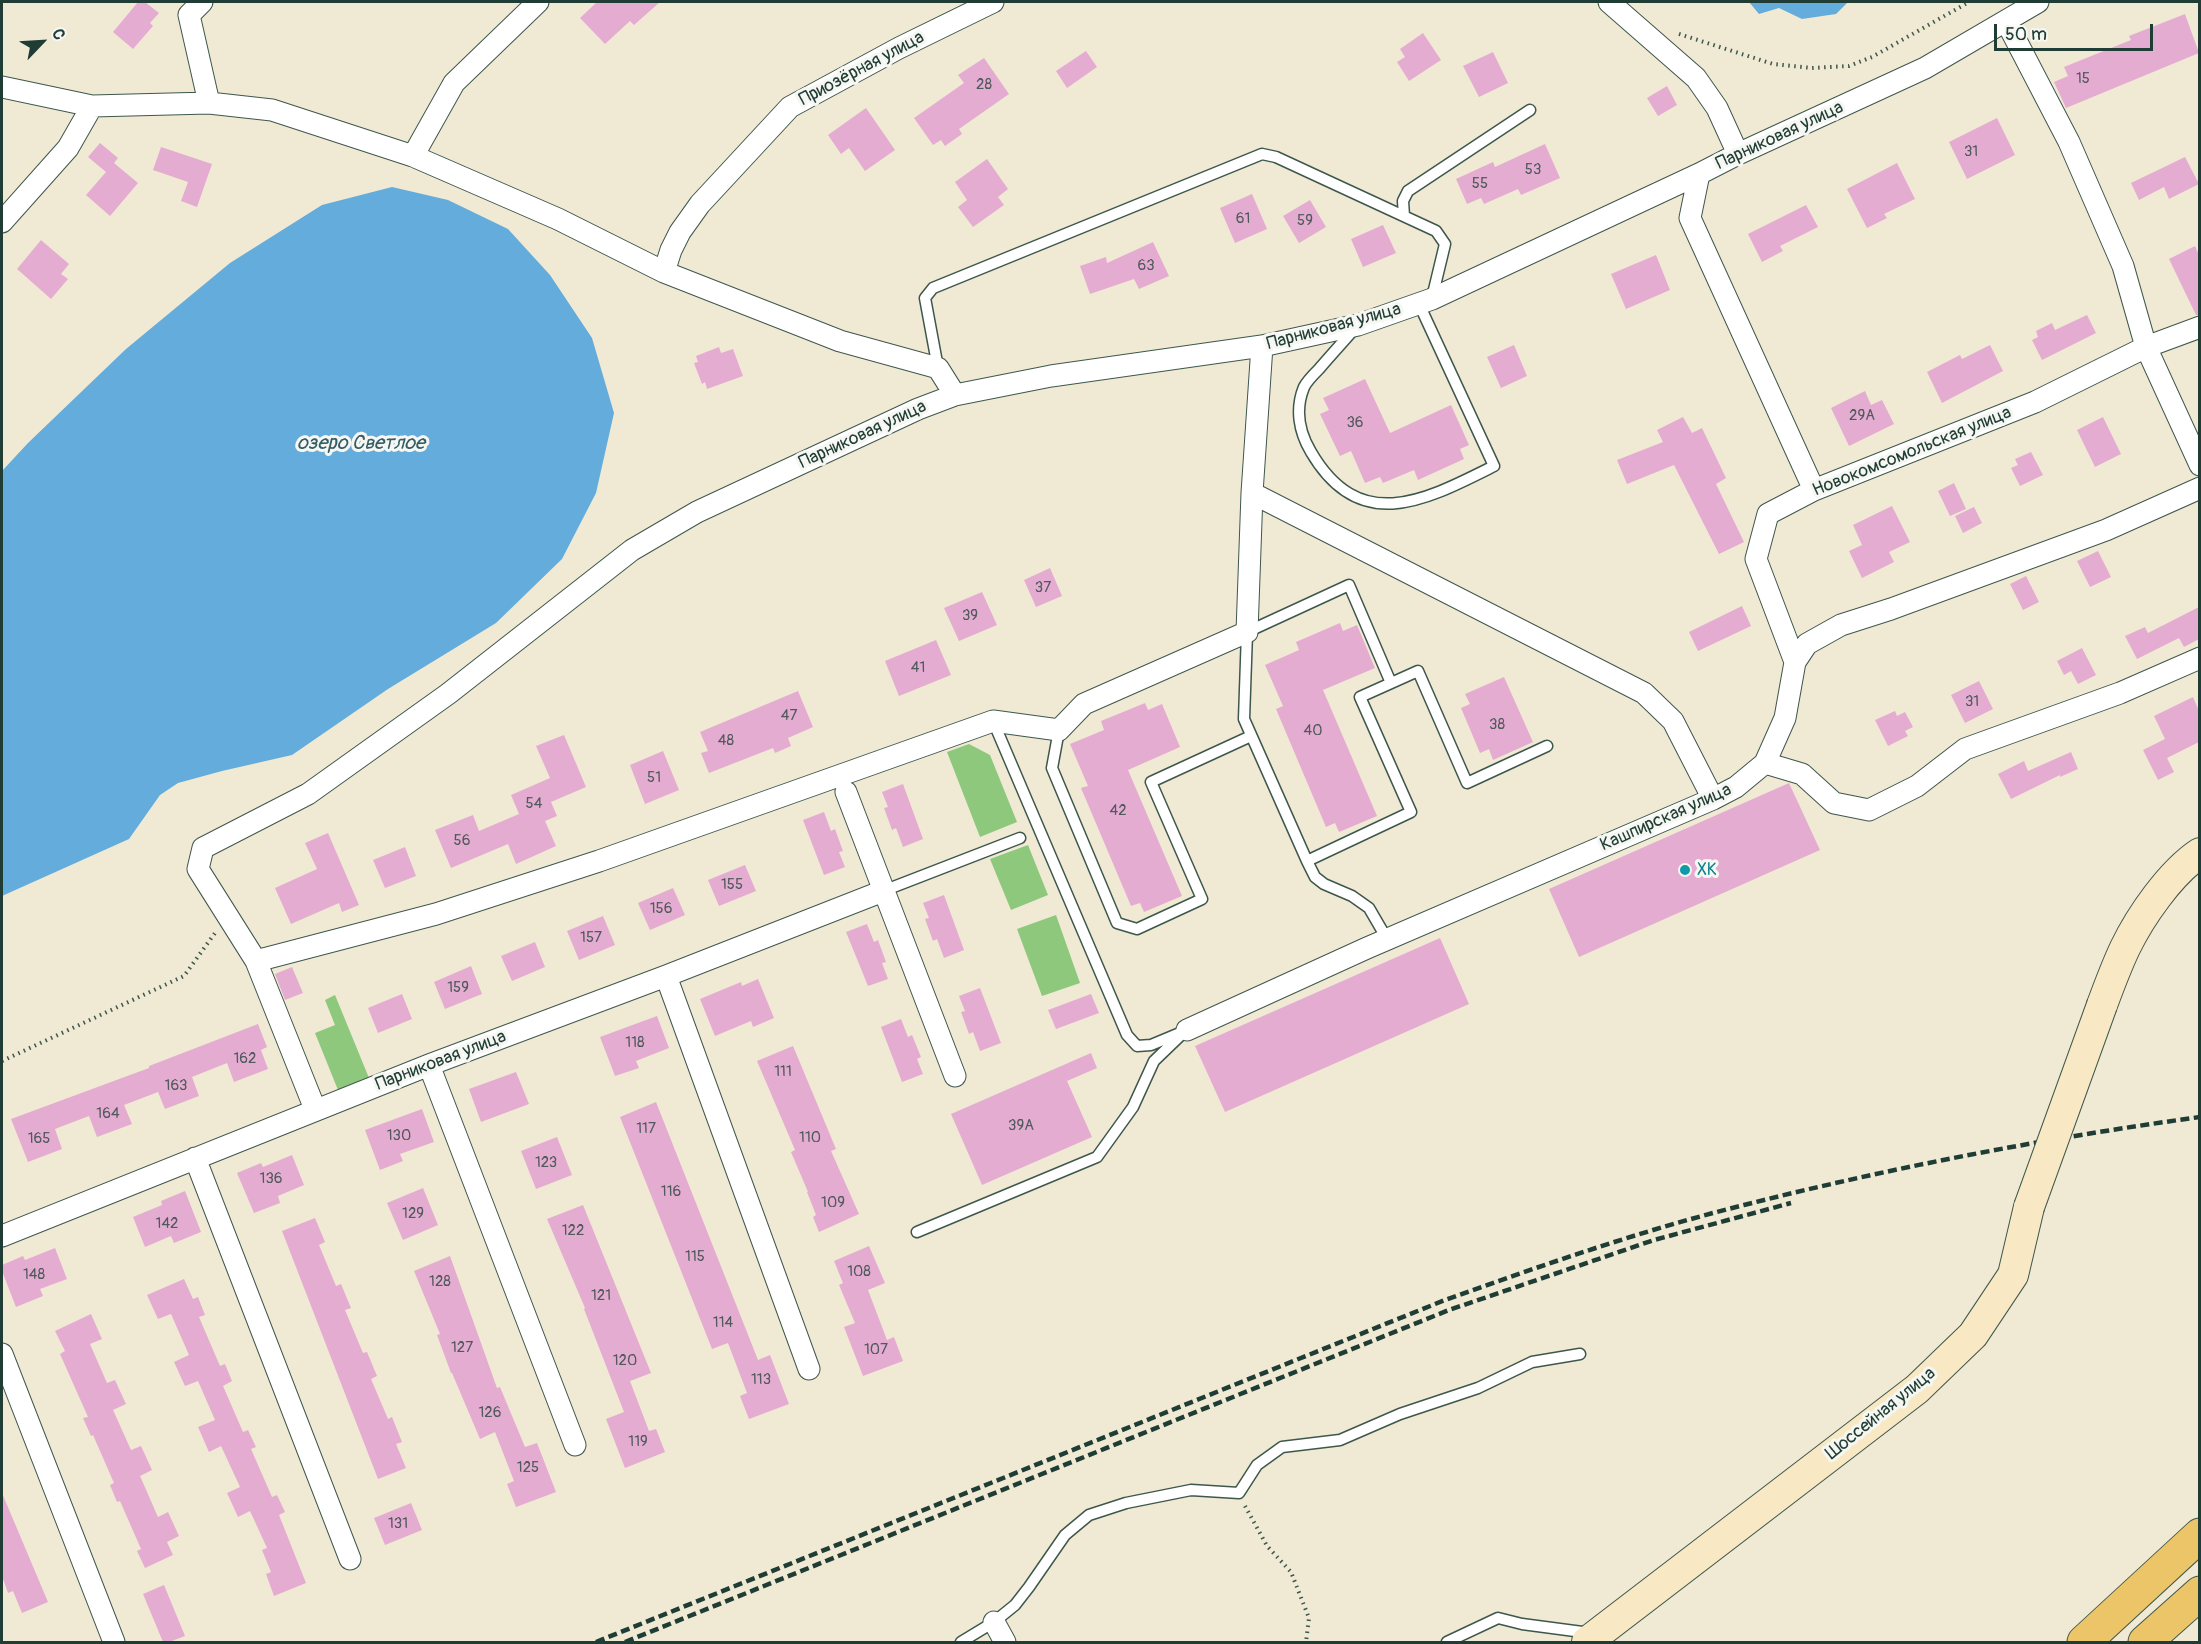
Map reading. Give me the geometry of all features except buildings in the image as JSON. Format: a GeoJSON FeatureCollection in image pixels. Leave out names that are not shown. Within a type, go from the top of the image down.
{"type":"FeatureCollection","features":[{"type":"Feature","properties":{"kind":"main road","name":"Шоссейная улица"},"geometry":{"type":"LineString","coordinates":[[1592,1638],[1917,1389],[1972,1335],[2013,1275],[2029,1207],[2125,947],[2152,904],[2186,863],[2199,853]]}},
{"type":"Feature","properties":{"kind":"main road"},"geometry":{"type":"LineString","coordinates":[[2084,1642],[2199,1535]]}},
{"type":"Feature","properties":{"kind":"main road"},"geometry":{"type":"LineString","coordinates":[[2145,1642],[2199,1593]]}},
{"type":"Feature","properties":{"kind":"street"},"geometry":{"type":"LineString","coordinates":[[202,2],[189,15],[209,103]]}},
{"type":"Feature","properties":{"kind":"street"},"geometry":{"type":"LineString","coordinates":[[413,156],[454,83],[538,2]]}},
{"type":"Feature","properties":{"kind":"street","name":"Приозёрная улица"},"geometry":{"type":"LineString","coordinates":[[664,272],[680,232],[700,204],[790,107],[899,48],[993,2]]}},
{"type":"Feature","properties":{"kind":"street"},"geometry":{"type":"LineString","coordinates":[[1609,2],[1696,78],[1717,108],[1738,154]]}},
{"type":"Feature","properties":{"kind":"street","name":"Парниковая улица"},"geometry":{"type":"LineString","coordinates":[[315,1109],[256,961],[198,869],[203,848],[308,794],[448,694],[632,550],[697,512],[918,409],[955,395],[1051,376],[1262,346],[1358,325],[1425,302],[1924,68],[2038,2]]}},
{"type":"Feature","properties":{"kind":"street"},"geometry":{"type":"LineString","coordinates":[[2006,21],[2069,142],[2123,266],[2145,347],[2199,465]]}},
{"type":"Feature","properties":{"kind":"street"},"geometry":{"type":"LineString","coordinates":[[2,87],[92,106],[209,103],[272,110],[413,156],[558,219],[664,272],[840,341],[938,368],[955,395]]}},
{"type":"Feature","properties":{"kind":"street"},"geometry":{"type":"LineString","coordinates":[[2,222],[68,148],[92,106]]}},
{"type":"Feature","properties":{"kind":"street"},"geometry":{"type":"LineString","coordinates":[[1700,174],[1690,218],[1814,490]]}},
{"type":"Feature","properties":{"kind":"street","name":"Новокомсомольская улица"},"geometry":{"type":"LineString","coordinates":[[1795,662],[1756,560],[1768,514],[1814,490],[2035,402],[2145,347],[2199,327]]}},
{"type":"Feature","properties":{"kind":"street"},"geometry":{"type":"LineString","coordinates":[[256,961],[436,914],[599,861],[993,721],[1059,730],[1084,704],[1247,632],[1252,493],[1262,346]]}},
{"type":"Feature","properties":{"kind":"street"},"geometry":{"type":"LineString","coordinates":[[2199,488],[2106,530],[1891,609],[1841,625],[1807,644],[1795,662],[1785,718],[1765,763],[1802,774],[1834,803],[1869,810],[1917,786],[1965,750],[2120,693],[2199,658]]}},
{"type":"Feature","properties":{"kind":"street"},"geometry":{"type":"LineString","coordinates":[[1252,493],[1644,693],[1673,721],[1713,799]]}},
{"type":"Feature","properties":{"kind":"street","name":"Кашпирская улица"},"geometry":{"type":"LineString","coordinates":[[1186,1030],[1387,939],[1713,799],[1736,787],[1765,763]]}},
{"type":"Feature","properties":{"kind":"street"},"geometry":{"type":"LineString","coordinates":[[846,792],[955,1076]]}},
{"type":"Feature","properties":{"kind":"street","name":"Парниковая улица"},"geometry":{"type":"LineString","coordinates":[[2,1236],[315,1109],[883,891]]}},
{"type":"Feature","properties":{"kind":"street"},"geometry":{"type":"LineString","coordinates":[[666,976],[809,1369]]}},
{"type":"Feature","properties":{"kind":"street"},"geometry":{"type":"LineString","coordinates":[[429,1065],[576,1445]]}},
{"type":"Feature","properties":{"kind":"street"},"geometry":{"type":"LineString","coordinates":[[195,1158],[350,1559]]}},
{"type":"Feature","properties":{"kind":"street"},"geometry":{"type":"LineString","coordinates":[[2,1354],[114,1642]]}},
{"type":"Feature","properties":{"kind":"street"},"geometry":{"type":"LineString","coordinates":[[994,1622],[1005,1642]]}},
{"type":"Feature","properties":{"kind":"lane"},"geometry":{"type":"LineString","coordinates":[[1404,216],[1403,201],[1408,191],[1530,110]]}},
{"type":"Feature","properties":{"kind":"lane"},"geometry":{"type":"LineString","coordinates":[[938,368],[925,298],[933,288],[1262,154],[1276,157],[1436,231],[1445,244],[1425,302],[1494,466],[1449,489],[1408,502],[1374,504],[1340,488],[1320,468],[1304,440],[1298,414],[1305,386],[1358,325]]}},
{"type":"Feature","properties":{"kind":"lane"},"geometry":{"type":"LineString","coordinates":[[1387,939],[1369,908],[1352,896],[1324,885],[1315,877],[1306,861],[1244,719],[1247,632],[1349,585],[1391,683]]}},
{"type":"Feature","properties":{"kind":"lane"},"geometry":{"type":"LineString","coordinates":[[1306,861],[1411,812],[1360,697],[1418,671],[1467,783],[1546,746]]}},
{"type":"Feature","properties":{"kind":"lane"},"geometry":{"type":"LineString","coordinates":[[993,721],[1127,1035],[1137,1046],[1151,1045],[1186,1030]]}},
{"type":"Feature","properties":{"kind":"lane"},"geometry":{"type":"LineString","coordinates":[[1059,730],[1052,768],[1117,923],[1137,929],[1202,899],[1151,782],[1251,736]]}},
{"type":"Feature","properties":{"kind":"lane"},"geometry":{"type":"LineString","coordinates":[[883,891],[1020,838]]}},
{"type":"Feature","properties":{"kind":"lane"},"geometry":{"type":"LineString","coordinates":[[917,1232],[1097,1157],[1133,1107],[1154,1061],[1186,1030]]}},
{"type":"Feature","properties":{"kind":"lane"},"geometry":{"type":"LineString","coordinates":[[961,1642],[994,1622],[1015,1605],[1065,1534],[1089,1515],[1126,1503],[1191,1490],[1239,1493],[1257,1465],[1282,1447],[1340,1440],[1400,1414],[1478,1388],[1532,1362],[1580,1354]]}},
{"type":"Feature","properties":{"kind":"lane"},"geometry":{"type":"LineString","coordinates":[[1447,1642],[1498,1618],[1592,1638]]}},
{"type":"Feature","properties":{"kind":"path"},"geometry":{"type":"LineString","coordinates":[[1671,32],[1773,64],[1812,68],[1849,66],[1881,52],[1970,2]]}},
{"type":"Feature","properties":{"kind":"path"},"geometry":{"type":"LineString","coordinates":[[2,1061],[184,976],[227,915]]}},
{"type":"Feature","properties":{"kind":"path"},"geometry":{"type":"LineString","coordinates":[[1239,1493],[1267,1546],[1291,1572],[1309,1618],[1306,1642]]}},
{"type":"Feature","properties":{"kind":"green space"},"geometry":{"type":"Polygon","coordinates":[[[969,744],[990,755],[1017,822],[980,837],[947,752],[969,744]]]}},
{"type":"Feature","properties":{"kind":"green space"},"geometry":{"type":"Polygon","coordinates":[[[1028,845],[1048,895],[1011,910],[990,859],[1028,845]]]}},
{"type":"Feature","properties":{"kind":"green space"},"geometry":{"type":"Polygon","coordinates":[[[1056,915],[1080,983],[1042,996],[1017,929],[1056,915]]]}},
{"type":"Feature","properties":{"kind":"green space"},"geometry":{"type":"Polygon","coordinates":[[[335,995],[369,1078],[338,1090],[315,1033],[335,1025],[325,1000],[335,995]]]}},
{"type":"Feature","properties":{"kind":"water"},"geometry":{"type":"Polygon","coordinates":[[[1749,2],[1848,2],[1836,14],[1802,19],[1779,8],[1759,14],[1749,2]]]}},
{"type":"Feature","properties":{"kind":"water","name":"озеро Светлое"},"geometry":{"type":"Polygon","coordinates":[[[392,187],[448,200],[508,229],[550,275],[592,338],[614,413],[596,493],[562,559],[496,623],[388,689],[292,755],[178,783],[160,795],[129,839],[2,896],[2,471],[126,349],[230,263],[322,205],[392,187]]]}},
{"type":"Feature","properties":{"kind":"railway"},"geometry":{"type":"LineString","coordinates":[[596,1642],[1445,1300],[1593,1249],[1668,1225],[1857,1178],[2028,1144],[2200,1117]]}},
{"type":"Feature","properties":{"kind":"railway"},"geometry":{"type":"LineString","coordinates":[[625,1642],[1449,1310],[1654,1240],[1791,1203]]}},
{"type":"Feature","properties":{"kind":"place","name":"ХК"},"geometry":{"type":"Point","coordinates":[1685,870]}}]}
